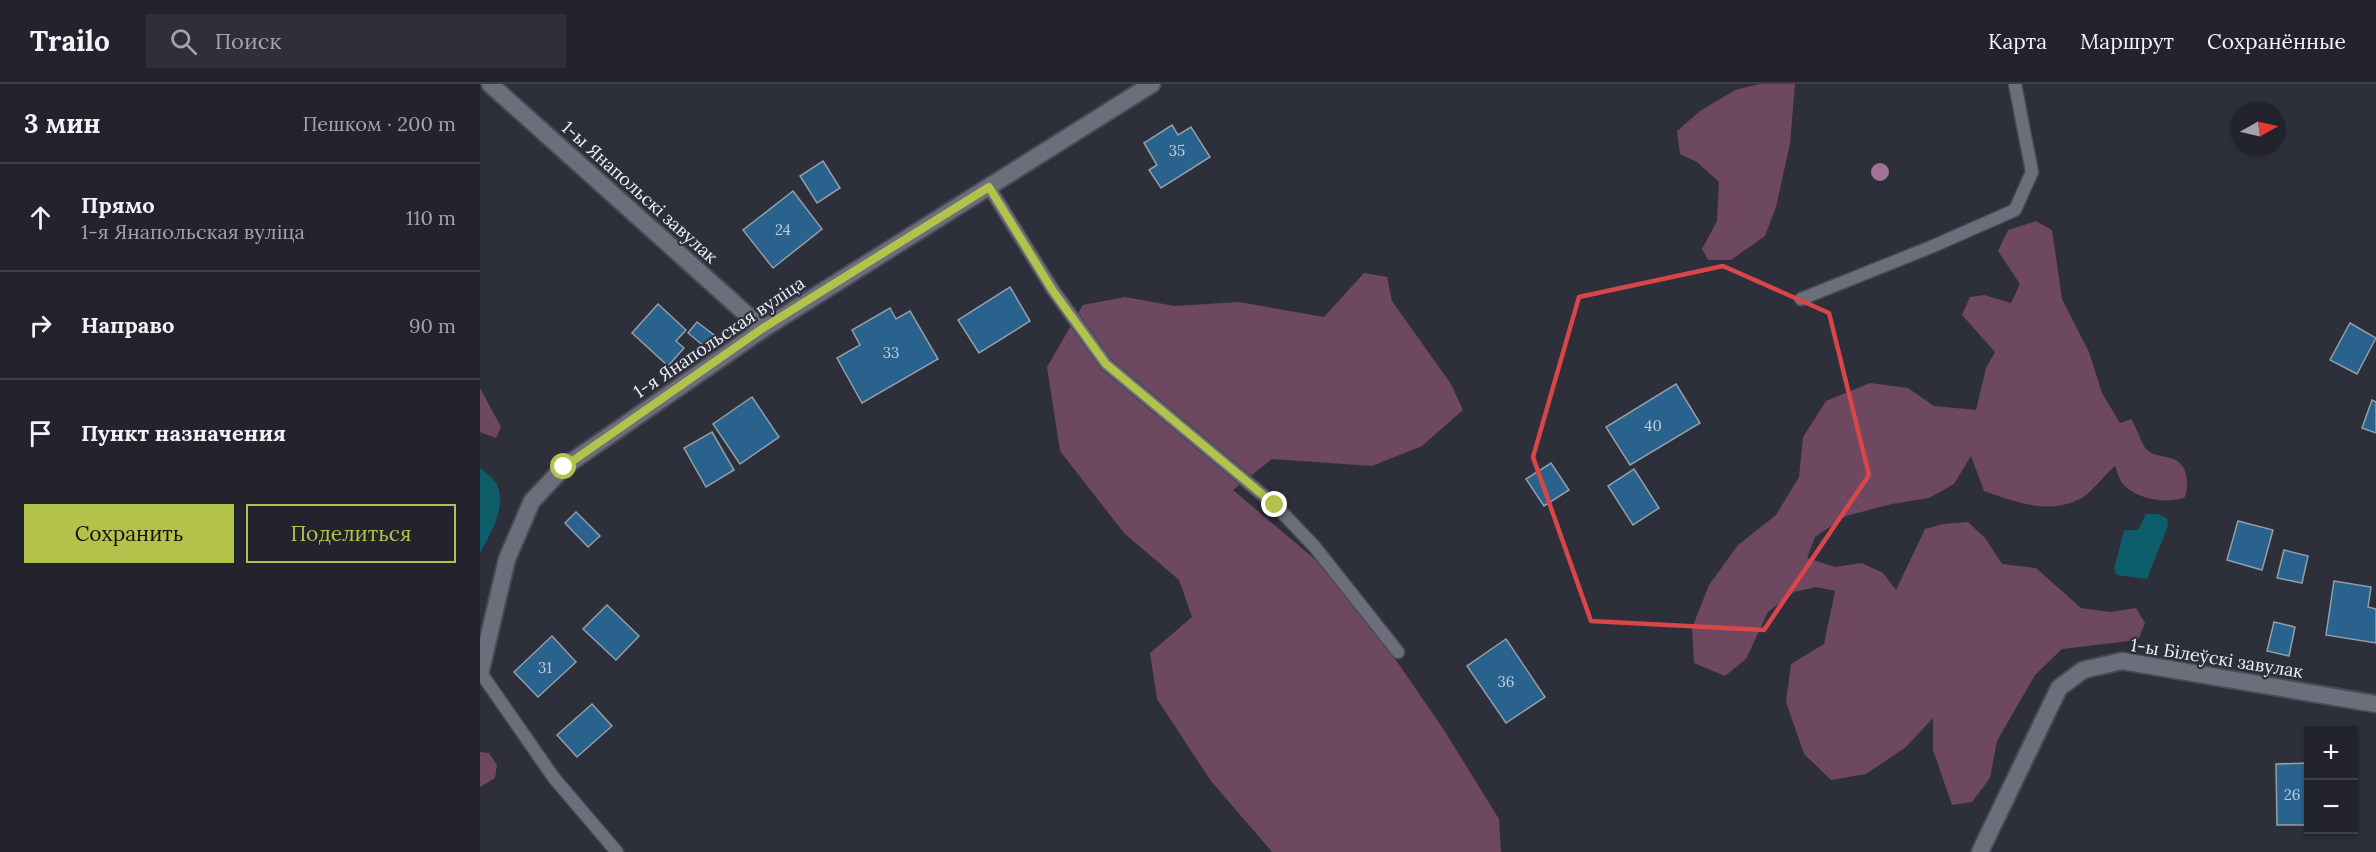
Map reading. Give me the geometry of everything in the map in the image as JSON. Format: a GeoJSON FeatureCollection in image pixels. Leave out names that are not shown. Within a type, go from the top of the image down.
{"type":"FeatureCollection","features":[{"type":"Feature","properties":{"kind":"street","name":"1-ы Янапольскі завулак"},"geometry":{"type":"LineString","coordinates":[[490,84],[763,328]]}},
{"type":"Feature","properties":{"kind":"street","name":"1-я Янапольская вуліца"},"geometry":{"type":"LineString","coordinates":[[480,673],[507,559],[532,501],[564,467],[763,328],[1152,84]]}},
{"type":"Feature","properties":{"kind":"street","name":"1-ы Білеўскі завулак"},"geometry":{"type":"LineString","coordinates":[[1980,852],[2059,688],[2083,670],[2122,661],[2376,704]]}},
{"type":"Feature","properties":{"kind":"lane"},"geometry":{"type":"LineString","coordinates":[[1801,299],[1931,247],[2015,210],[2032,172],[2015,84]]}},
{"type":"Feature","properties":{"kind":"lane"},"geometry":{"type":"LineString","coordinates":[[989,187],[1053,291],[1106,364],[1275,505],[1314,546],[1398,652]]}},
{"type":"Feature","properties":{"kind":"lane"},"geometry":{"type":"LineString","coordinates":[[480,673],[554,778],[617,852]]}},
{"type":"Feature","properties":{"kind":"highlighted area"},"geometry":{"type":"Polygon","coordinates":[[[1723,266],[1829,313],[1869,475],[1764,630],[1591,621],[1533,457],[1579,297],[1723,266]]]}},
{"type":"Feature","properties":{"kind":"shaded area"},"geometry":{"type":"Polygon","coordinates":[[[1759,84],[1795,84],[1790,144],[1776,207],[1765,236],[1731,260],[1708,260],[1702,249],[1717,221],[1719,182],[1697,162],[1680,154],[1677,131],[1700,111],[1735,90],[1759,84]]]}},
{"type":"Feature","properties":{"kind":"shaded area"},"geometry":{"type":"Polygon","coordinates":[[[2036,221],[2052,230],[2062,299],[2089,352],[2102,393],[2120,423],[2131,419],[2142,443],[2149,452],[2173,459],[2182,465],[2187,481],[2185,497],[2161,500],[2143,497],[2122,483],[2115,466],[2080,499],[2056,506],[2032,505],[1984,491],[1971,456],[1954,484],[1929,498],[1892,504],[1846,516],[1815,537],[1807,558],[1835,567],[1862,563],[1883,573],[1896,590],[1925,529],[1943,524],[1968,522],[1985,538],[2002,564],[2036,568],[2081,608],[2110,612],[2136,608],[2145,623],[2138,640],[2062,649],[2035,675],[1997,741],[1990,778],[1972,802],[1952,805],[1933,750],[1933,718],[1906,747],[1866,774],[1831,780],[1804,754],[1786,702],[1791,664],[1824,644],[1835,591],[1816,587],[1794,592],[1768,612],[1746,659],[1725,676],[1694,663],[1692,628],[1709,585],[1738,545],[1776,515],[1799,477],[1803,437],[1826,401],[1870,383],[1908,388],[1934,406],[1976,410],[1986,368],[1995,352],[1962,315],[1970,297],[1984,295],[2011,303],[2020,284],[1998,251],[2008,230],[2036,221]]]}},
{"type":"Feature","properties":{"kind":"shaded area"},"geometry":{"type":"Polygon","coordinates":[[[1364,273],[1387,277],[1392,301],[1451,384],[1463,410],[1422,446],[1372,466],[1272,459],[1233,490],[1343,583],[1444,730],[1499,819],[1501,852],[1272,852],[1211,781],[1157,699],[1150,653],[1192,617],[1179,580],[1124,533],[1060,451],[1047,367],[1083,305],[1125,297],[1175,306],[1239,302],[1324,317],[1364,273]]]}},
{"type":"Feature","properties":{"kind":"shaded area"},"geometry":{"type":"Polygon","coordinates":[[[480,388],[501,427],[496,438],[480,432],[480,388]]]}},
{"type":"Feature","properties":{"kind":"shaded area"},"geometry":{"type":"Polygon","coordinates":[[[480,752],[489,753],[497,765],[495,778],[480,787],[480,752]]]}},
{"type":"Feature","properties":{"kind":"water"},"geometry":{"type":"Polygon","coordinates":[[[480,468],[496,483],[500,493],[500,502],[496,520],[480,553],[480,468]]]}},
{"type":"Feature","properties":{"kind":"water"},"geometry":{"type":"Polygon","coordinates":[[[2146,514],[2158,514],[2167,518],[2168,526],[2147,579],[2117,575],[2114,569],[2124,530],[2138,530],[2146,514]]]}},
{"type":"Feature","properties":{"kind":"building"},"geometry":{"type":"Polygon","coordinates":[[[1172,125],[1178,135],[1191,127],[1210,157],[1161,188],[1149,170],[1157,165],[1144,143],[1172,125]]]}},
{"type":"Feature","properties":{"kind":"building"},"geometry":{"type":"Polygon","coordinates":[[[823,161],[840,188],[817,203],[800,176],[823,161]]]}},
{"type":"Feature","properties":{"kind":"building"},"geometry":{"type":"Polygon","coordinates":[[[793,191],[822,229],[773,268],[743,230],[793,191]]]}},
{"type":"Feature","properties":{"kind":"building"},"geometry":{"type":"Polygon","coordinates":[[[1010,287],[1030,321],[979,353],[958,320],[1010,287]]]}},
{"type":"Feature","properties":{"kind":"building"},"geometry":{"type":"Polygon","coordinates":[[[658,304],[686,330],[676,341],[684,348],[668,366],[632,333],[658,304]]]}},
{"type":"Feature","properties":{"kind":"building"},"geometry":{"type":"Polygon","coordinates":[[[890,308],[896,319],[910,311],[938,359],[862,403],[837,358],[860,345],[852,330],[890,308]]]}},
{"type":"Feature","properties":{"kind":"building"},"geometry":{"type":"Polygon","coordinates":[[[697,322],[714,335],[705,347],[688,333],[697,322]]]}},
{"type":"Feature","properties":{"kind":"building"},"geometry":{"type":"Polygon","coordinates":[[[2350,323],[2376,338],[2357,374],[2330,360],[2350,323]]]}},
{"type":"Feature","properties":{"kind":"building"},"geometry":{"type":"Polygon","coordinates":[[[1676,384],[1700,423],[1630,465],[1606,427],[1676,384]]]}},
{"type":"Feature","properties":{"kind":"building"},"geometry":{"type":"Polygon","coordinates":[[[752,397],[779,437],[740,464],[713,424],[752,397]]]}},
{"type":"Feature","properties":{"kind":"building"},"geometry":{"type":"Polygon","coordinates":[[[2372,400],[2376,402],[2376,433],[2362,428],[2372,400]]]}},
{"type":"Feature","properties":{"kind":"building"},"geometry":{"type":"Polygon","coordinates":[[[712,432],[734,470],[706,487],[684,448],[712,432]]]}},
{"type":"Feature","properties":{"kind":"building"},"geometry":{"type":"Polygon","coordinates":[[[1551,463],[1569,490],[1544,506],[1526,479],[1551,463]]]}},
{"type":"Feature","properties":{"kind":"building"},"geometry":{"type":"Polygon","coordinates":[[[1634,469],[1659,508],[1633,525],[1608,486],[1634,469]]]}},
{"type":"Feature","properties":{"kind":"building"},"geometry":{"type":"Polygon","coordinates":[[[576,512],[600,536],[588,547],[565,523],[576,512]]]}},
{"type":"Feature","properties":{"kind":"building"},"geometry":{"type":"Polygon","coordinates":[[[2238,521],[2273,530],[2262,570],[2227,560],[2238,521]]]}},
{"type":"Feature","properties":{"kind":"building"},"geometry":{"type":"Polygon","coordinates":[[[2284,550],[2308,556],[2302,583],[2277,578],[2284,550]]]}},
{"type":"Feature","properties":{"kind":"building"},"geometry":{"type":"Polygon","coordinates":[[[2334,581],[2371,587],[2368,607],[2376,609],[2376,643],[2326,635],[2334,581]]]}},
{"type":"Feature","properties":{"kind":"building"},"geometry":{"type":"Polygon","coordinates":[[[607,605],[639,636],[616,660],[583,629],[607,605]]]}},
{"type":"Feature","properties":{"kind":"building"},"geometry":{"type":"Polygon","coordinates":[[[2274,622],[2295,627],[2289,656],[2267,651],[2274,622]]]}},
{"type":"Feature","properties":{"kind":"building"},"geometry":{"type":"Polygon","coordinates":[[[552,636],[576,662],[538,697],[514,672],[552,636]]]}},
{"type":"Feature","properties":{"kind":"building"},"geometry":{"type":"Polygon","coordinates":[[[1506,639],[1545,697],[1506,723],[1467,666],[1506,639]]]}},
{"type":"Feature","properties":{"kind":"building"},"geometry":{"type":"Polygon","coordinates":[[[592,704],[612,726],[577,757],[557,735],[592,704]]]}},
{"type":"Feature","properties":{"kind":"building"},"geometry":{"type":"Polygon","coordinates":[[[2304,763],[2304,825],[2277,825],[2276,764],[2304,763]]]}},
{"type":"Feature","properties":{"kind":"route"},"geometry":{"type":"LineString","coordinates":[[564,467],[763,328],[989,187],[1053,291],[1106,364],[1275,505]]}}]}
